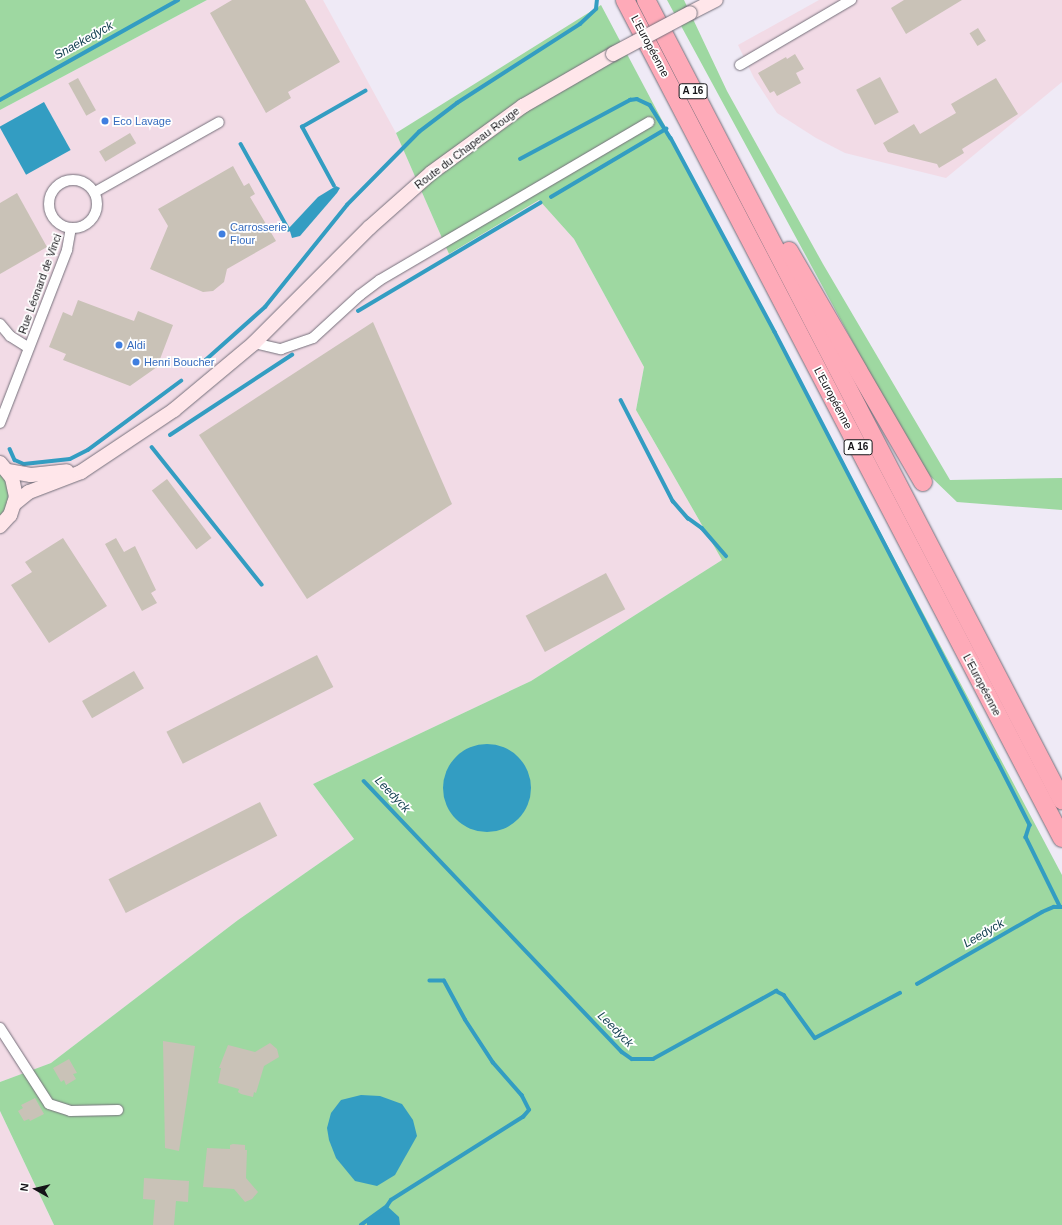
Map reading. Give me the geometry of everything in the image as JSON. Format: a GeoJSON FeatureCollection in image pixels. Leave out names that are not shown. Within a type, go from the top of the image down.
{"type":"FeatureCollection","features":[{"type":"Feature","properties":{"kind":"highway","name":"L'Européenne"},"geometry":{"type":"LineString","coordinates":[[625,0],[1062,838]]}},
{"type":"Feature","properties":{"kind":"highway","name":"L'Européenne"},"geometry":{"type":"LineString","coordinates":[[646,0],[1062,800]]}},
{"type":"Feature","properties":{"kind":"highway"},"geometry":{"type":"LineString","coordinates":[[646,0],[923,482]]}},
{"type":"Feature","properties":{"kind":"street","name":"Route du Chapeau Rouge"},"geometry":{"type":"LineString","coordinates":[[14,504],[29,492],[70,477],[96,463],[164,418],[254,344],[365,232],[431,174],[535,98],[613,54],[716,0]]}},
{"type":"Feature","properties":{"kind":"street"},"geometry":{"type":"LineString","coordinates":[[740,65],[851,0]]}},
{"type":"Feature","properties":{"kind":"street"},"geometry":{"type":"LineString","coordinates":[[95,192],[219,122]]}},
{"type":"Feature","properties":{"kind":"street"},"geometry":{"type":"LineString","coordinates":[[254,344],[276,349],[313,338],[360,295],[380,280],[649,122]]}},
{"type":"Feature","properties":{"kind":"street","name":"Rue Léonard de Vinci"},"geometry":{"type":"LineString","coordinates":[[73,179],[86,183],[95,192],[98,204],[95,216],[84,226],[71,228],[59,224],[51,214],[49,200],[53,191],[60,183],[73,179]]}},
{"type":"Feature","properties":{"kind":"street","name":"Rue Léonard de Vinci"},"geometry":{"type":"LineString","coordinates":[[0,424],[67,250],[71,228]]}},
{"type":"Feature","properties":{"kind":"street","name":"Rue Léonard de Vinci"},"geometry":{"type":"LineString","coordinates":[[0,324],[10,336],[29,348]]}},
{"type":"Feature","properties":{"kind":"street","name":"Route du Chapeau Rouge"},"geometry":{"type":"LineString","coordinates":[[4,467],[25,475],[53,474],[96,463]]}},
{"type":"Feature","properties":{"kind":"street"},"geometry":{"type":"LineString","coordinates":[[0,526],[10,515],[14,504],[15,486],[4,467]]}},
{"type":"Feature","properties":{"kind":"street"},"geometry":{"type":"LineString","coordinates":[[0,1028],[49,1104],[70,1111],[118,1110]]}},
{"type":"Feature","properties":{"kind":"shaded area"},"geometry":{"type":"Polygon","coordinates":[[[207,0],[323,0],[396,133],[449,254],[539,200],[574,239],[644,367],[636,410],[722,560],[531,681],[313,784],[354,839],[238,920],[51,1063],[0,1082],[0,110],[207,0]]]}},
{"type":"Feature","properties":{"kind":"shaded area"},"geometry":{"type":"Polygon","coordinates":[[[819,0],[1062,0],[1062,82],[946,178],[845,153],[816,138],[777,113],[754,78],[738,45],[819,0]]]}},
{"type":"Feature","properties":{"kind":"shaded area"},"geometry":{"type":"Polygon","coordinates":[[[0,1111],[54,1225],[0,1225],[0,1111]]]}},
{"type":"Feature","properties":{"kind":"green space"},"geometry":{"type":"Polygon","coordinates":[[[0,0],[207,0],[0,110],[0,0]]]}},
{"type":"Feature","properties":{"kind":"green space"},"geometry":{"type":"Polygon","coordinates":[[[667,0],[684,0],[727,91],[823,264],[950,480],[1062,478],[1062,510],[957,502],[930,476],[907,442],[667,0]]]}},
{"type":"Feature","properties":{"kind":"green space"},"geometry":{"type":"Polygon","coordinates":[[[601,5],[1062,875],[1062,1225],[54,1225],[0,1111],[0,1082],[51,1063],[238,920],[354,839],[313,784],[531,681],[722,560],[636,410],[644,367],[574,239],[539,200],[449,254],[396,133],[601,5]]]}},
{"type":"Feature","properties":{"kind":"green space"},"geometry":{"type":"Polygon","coordinates":[[[0,472],[7,483],[9,494],[7,506],[0,517],[0,472]]]}},
{"type":"Feature","properties":{"kind":"water"},"geometry":{"type":"Polygon","coordinates":[[[44,102],[71,150],[26,175],[0,126],[44,102]]]}},
{"type":"Feature","properties":{"kind":"water"},"geometry":{"type":"Polygon","coordinates":[[[336,186],[340,188],[337,193],[300,236],[292,238],[289,228],[318,197],[336,186]]]}},
{"type":"Feature","properties":{"kind":"water"},"geometry":{"type":"Polygon","coordinates":[[[487,744],[504,747],[512,751],[524,763],[528,771],[531,788],[528,805],[524,813],[512,825],[504,829],[487,832],[470,829],[462,825],[450,813],[446,805],[443,788],[446,771],[450,763],[462,751],[470,747],[487,744]]]}},
{"type":"Feature","properties":{"kind":"water"},"geometry":{"type":"Polygon","coordinates":[[[361,1095],[380,1096],[402,1104],[413,1120],[417,1136],[395,1175],[377,1186],[355,1181],[336,1158],[329,1140],[327,1128],[331,1113],[341,1100],[361,1095]]]}},
{"type":"Feature","properties":{"kind":"water"},"geometry":{"type":"Polygon","coordinates":[[[387,1206],[399,1217],[400,1225],[367,1225],[367,1222],[387,1206]]]}},
{"type":"Feature","properties":{"kind":"building"},"geometry":{"type":"Polygon","coordinates":[[[232,0],[305,0],[340,62],[288,92],[291,98],[266,113],[210,13],[232,0]]]}},
{"type":"Feature","properties":{"kind":"building"},"geometry":{"type":"Polygon","coordinates":[[[904,0],[962,0],[906,34],[891,8],[904,0]]]}},
{"type":"Feature","properties":{"kind":"building"},"geometry":{"type":"Polygon","coordinates":[[[978,28],[986,41],[977,46],[970,33],[978,28]]]}},
{"type":"Feature","properties":{"kind":"building"},"geometry":{"type":"Polygon","coordinates":[[[795,54],[804,69],[796,73],[801,83],[777,96],[774,91],[770,93],[758,73],[786,57],[787,59],[795,54]]]}},
{"type":"Feature","properties":{"kind":"building"},"geometry":{"type":"Polygon","coordinates":[[[880,77],[899,112],[875,125],[856,90],[880,77]]]}},
{"type":"Feature","properties":{"kind":"building"},"geometry":{"type":"Polygon","coordinates":[[[78,78],[96,110],[86,116],[68,83],[78,78]]]}},
{"type":"Feature","properties":{"kind":"building"},"geometry":{"type":"Polygon","coordinates":[[[996,78],[1018,114],[962,149],[964,153],[939,168],[937,164],[888,152],[883,143],[914,124],[920,134],[956,113],[951,104],[996,78]]]}},
{"type":"Feature","properties":{"kind":"building"},"geometry":{"type":"Polygon","coordinates":[[[130,133],[136,143],[105,162],[99,152],[130,133]]]}},
{"type":"Feature","properties":{"kind":"building","name":"Carrosserie Flour"},"geometry":{"type":"Polygon","coordinates":[[[233,166],[244,186],[249,183],[255,194],[250,197],[276,241],[227,269],[224,282],[213,291],[203,292],[150,269],[168,226],[158,209],[233,166]]]}},
{"type":"Feature","properties":{"kind":"building"},"geometry":{"type":"Polygon","coordinates":[[[17,193],[47,247],[0,274],[0,203],[17,193]]]}},
{"type":"Feature","properties":{"kind":"building","name":"Aldi"},"geometry":{"type":"Polygon","coordinates":[[[78,300],[134,321],[138,311],[173,325],[157,367],[130,386],[63,360],[66,354],[49,347],[63,312],[72,316],[78,300]]]}},
{"type":"Feature","properties":{"kind":"building"},"geometry":{"type":"Polygon","coordinates":[[[373,322],[452,504],[307,599],[199,435],[373,322]]]}},
{"type":"Feature","properties":{"kind":"building"},"geometry":{"type":"Polygon","coordinates":[[[167,479],[212,538],[196,550],[152,490],[167,479]]]}},
{"type":"Feature","properties":{"kind":"building"},"geometry":{"type":"Polygon","coordinates":[[[63,538],[107,606],[49,643],[11,585],[32,572],[25,562],[63,538]]]}},
{"type":"Feature","properties":{"kind":"building"},"geometry":{"type":"Polygon","coordinates":[[[116,538],[124,552],[135,546],[156,590],[151,593],[157,603],[142,611],[105,544],[116,538]]]}},
{"type":"Feature","properties":{"kind":"building"},"geometry":{"type":"Polygon","coordinates":[[[606,573],[625,609],[545,652],[526,616],[606,573]]]}},
{"type":"Feature","properties":{"kind":"building"},"geometry":{"type":"Polygon","coordinates":[[[317,655],[333,687],[183,764],[166,732],[317,655]]]}},
{"type":"Feature","properties":{"kind":"building"},"geometry":{"type":"Polygon","coordinates":[[[134,671],[144,688],[92,718],[82,701],[134,671]]]}},
{"type":"Feature","properties":{"kind":"building"},"geometry":{"type":"Polygon","coordinates":[[[260,802],[277,836],[126,913],[109,879],[260,802]]]}},
{"type":"Feature","properties":{"kind":"building"},"geometry":{"type":"Polygon","coordinates":[[[163,1041],[195,1046],[179,1151],[165,1148],[163,1041]]]}},
{"type":"Feature","properties":{"kind":"building"},"geometry":{"type":"Polygon","coordinates":[[[270,1043],[277,1049],[279,1057],[264,1066],[256,1093],[254,1092],[253,1097],[241,1094],[238,1092],[239,1089],[218,1083],[221,1068],[219,1068],[228,1045],[255,1052],[270,1043]]]}},
{"type":"Feature","properties":{"kind":"building"},"geometry":{"type":"Polygon","coordinates":[[[69,1059],[77,1073],[73,1074],[76,1079],[66,1085],[64,1080],[61,1082],[53,1068],[69,1059]]]}},
{"type":"Feature","properties":{"kind":"building"},"geometry":{"type":"Polygon","coordinates":[[[35,1098],[44,1114],[30,1121],[29,1119],[24,1121],[18,1111],[23,1108],[21,1105],[35,1098]]]}},
{"type":"Feature","properties":{"kind":"building"},"geometry":{"type":"Polygon","coordinates":[[[230,1145],[245,1145],[245,1150],[247,1150],[246,1178],[258,1192],[252,1199],[245,1202],[234,1189],[203,1187],[207,1148],[230,1149],[230,1145]]]}},
{"type":"Feature","properties":{"kind":"building"},"geometry":{"type":"Polygon","coordinates":[[[144,1178],[189,1181],[188,1202],[176,1201],[174,1225],[153,1225],[155,1200],[143,1199],[144,1178]]]}},
{"type":"Feature","properties":{"kind":"waterway","name":"Snaekedyck"},"geometry":{"type":"LineString","coordinates":[[0,100],[178,0]]}},
{"type":"Feature","properties":{"kind":"waterway"},"geometry":{"type":"LineString","coordinates":[[200,365],[265,307],[347,205],[419,132],[457,103],[580,24],[596,9],[597,0]]}},
{"type":"Feature","properties":{"kind":"waterway"},"geometry":{"type":"LineString","coordinates":[[334,186],[302,127],[365,91]]}},
{"type":"Feature","properties":{"kind":"waterway"},"geometry":{"type":"LineString","coordinates":[[520,159],[630,100],[637,99],[650,105],[671,138],[775,332],[997,760],[1030,825],[1026,837],[1060,906]]}},
{"type":"Feature","properties":{"kind":"waterway"},"geometry":{"type":"LineString","coordinates":[[551,197],[666,129]]}},
{"type":"Feature","properties":{"kind":"waterway"},"geometry":{"type":"LineString","coordinates":[[241,144],[289,230]]}},
{"type":"Feature","properties":{"kind":"waterway"},"geometry":{"type":"LineString","coordinates":[[358,311],[540,203]]}},
{"type":"Feature","properties":{"kind":"waterway"},"geometry":{"type":"LineString","coordinates":[[170,435],[292,355]]}},
{"type":"Feature","properties":{"kind":"waterway"},"geometry":{"type":"LineString","coordinates":[[10,449],[15,460],[24,464],[70,459],[88,450],[181,381]]}},
{"type":"Feature","properties":{"kind":"waterway"},"geometry":{"type":"LineString","coordinates":[[621,400],[673,501],[688,518],[702,528],[726,556]]}},
{"type":"Feature","properties":{"kind":"waterway"},"geometry":{"type":"LineString","coordinates":[[152,447],[262,585]]}},
{"type":"Feature","properties":{"kind":"waterway","name":"Leedyck"},"geometry":{"type":"LineString","coordinates":[[364,781],[622,1052],[632,1059],[653,1059],[776,991],[784,995],[815,1038],[900,993]]}},
{"type":"Feature","properties":{"kind":"waterway","name":"Leedyck"},"geometry":{"type":"LineString","coordinates":[[917,984],[1042,912],[1054,907],[1062,907]]}},
{"type":"Feature","properties":{"kind":"waterway"},"geometry":{"type":"LineString","coordinates":[[361,1225],[387,1206],[391,1200],[523,1117],[529,1110],[522,1096],[493,1063],[465,1020],[444,981],[430,981]]}},
{"type":"Feature","properties":{"kind":"place","name":"Eco Lavage"},"geometry":{"type":"Point","coordinates":[105,121]}},
{"type":"Feature","properties":{"kind":"place","name":"Carrosserie Flour"},"geometry":{"type":"Point","coordinates":[222,234]}},
{"type":"Feature","properties":{"kind":"place","name":"Aldi"},"geometry":{"type":"Point","coordinates":[119,345]}},
{"type":"Feature","properties":{"kind":"place","name":"Henri Boucher"},"geometry":{"type":"Point","coordinates":[136,362]}}]}
